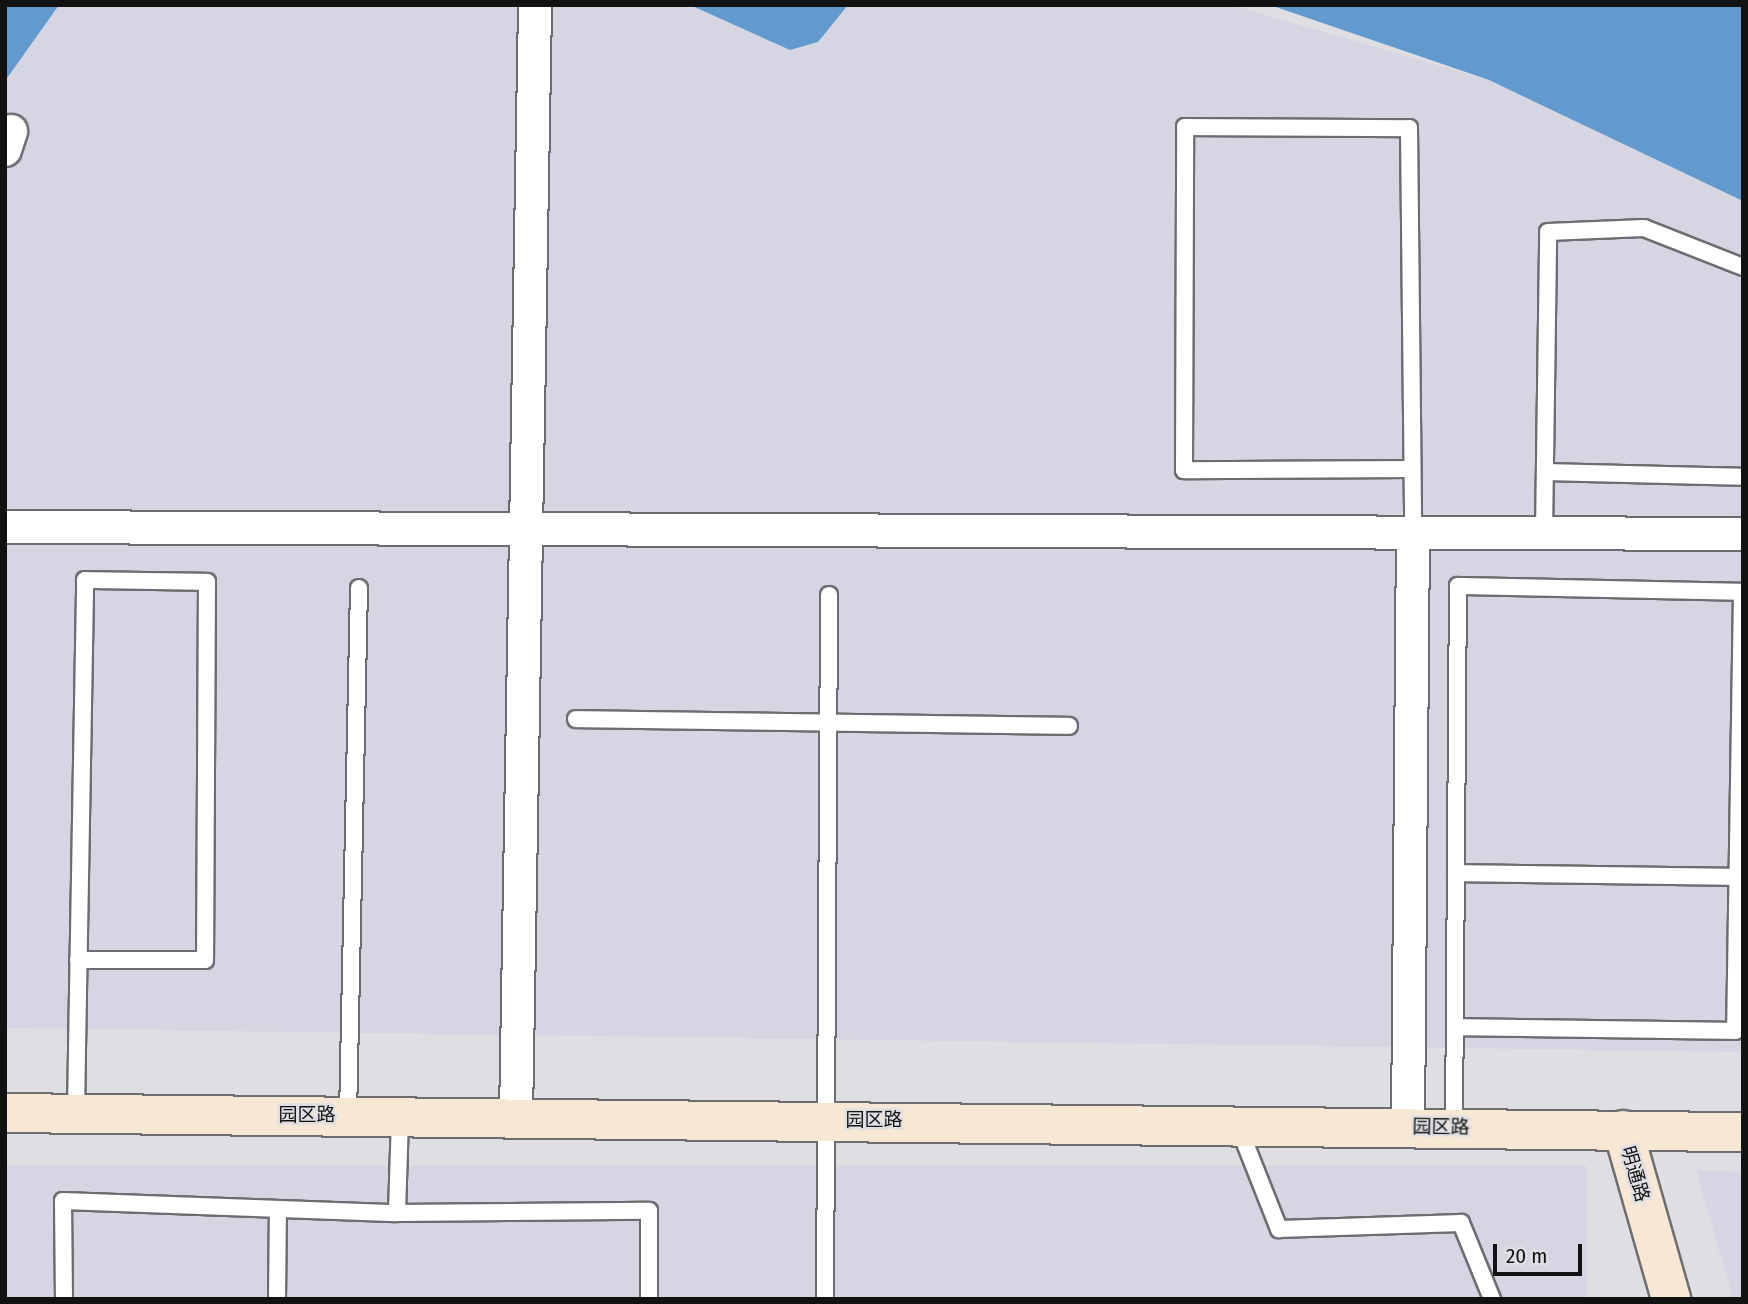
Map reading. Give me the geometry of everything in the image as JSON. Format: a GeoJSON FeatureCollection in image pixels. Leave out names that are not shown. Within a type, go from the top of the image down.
{"type":"FeatureCollection","features":[{"type":"Feature","properties":{"kind":"street"},"geometry":{"type":"LineString","coordinates":[[516,1117],[536,5]]}},
{"type":"Feature","properties":{"kind":"street"},"geometry":{"type":"LineString","coordinates":[[5,527],[1743,534]]}},
{"type":"Feature","properties":{"kind":"street"},"geometry":{"type":"LineString","coordinates":[[1408,1127],[1413,533]]}},
{"type":"Feature","properties":{"kind":"street","name":"园区路"},"geometry":{"type":"LineString","coordinates":[[5,1113],[1743,1132]]}},
{"type":"Feature","properties":{"kind":"street","name":"明通路"},"geometry":{"type":"LineString","coordinates":[[1623,1130],[1671,1299]]}},
{"type":"Feature","properties":{"kind":"lane"},"geometry":{"type":"LineString","coordinates":[[1412,469],[1184,470],[1185,128],[1409,128],[1413,533]]}},
{"type":"Feature","properties":{"kind":"lane"},"geometry":{"type":"LineString","coordinates":[[1544,533],[1548,232],[1644,228],[1743,267]]}},
{"type":"Feature","properties":{"kind":"lane"},"geometry":{"type":"LineString","coordinates":[[1545,472],[1743,477]]}},
{"type":"Feature","properties":{"kind":"lane"},"geometry":{"type":"LineString","coordinates":[[76,1114],[78,960],[85,580],[207,582],[205,960],[78,960]]}},
{"type":"Feature","properties":{"kind":"lane"},"geometry":{"type":"LineString","coordinates":[[1454,1128],[1458,586],[1742,592],[1735,1031],[1455,1027]]}},
{"type":"Feature","properties":{"kind":"lane"},"geometry":{"type":"LineString","coordinates":[[348,1116],[359,588]]}},
{"type":"Feature","properties":{"kind":"lane"},"geometry":{"type":"LineString","coordinates":[[825,1299],[829,1120],[829,595]]}},
{"type":"Feature","properties":{"kind":"lane"},"geometry":{"type":"LineString","coordinates":[[576,719],[1069,726]]}},
{"type":"Feature","properties":{"kind":"lane"},"geometry":{"type":"LineString","coordinates":[[1456,873],[1738,877]]}},
{"type":"Feature","properties":{"kind":"lane"},"geometry":{"type":"LineString","coordinates":[[397,1213],[400,1116]]}},
{"type":"Feature","properties":{"kind":"lane"},"geometry":{"type":"LineString","coordinates":[[1238,1125],[1279,1229],[1461,1223],[1492,1299]]}},
{"type":"Feature","properties":{"kind":"lane"},"geometry":{"type":"LineString","coordinates":[[64,1299],[63,1201],[397,1213],[649,1211],[649,1299]]}},
{"type":"Feature","properties":{"kind":"lane"},"geometry":{"type":"LineString","coordinates":[[277,1299],[278,1209]]}},
{"type":"Feature","properties":{"kind":"shaded area"},"geometry":{"type":"Polygon","coordinates":[[[59,5],[690,5],[790,50],[848,5],[1232,5],[1488,80],[1743,201],[1743,1052],[5,1028],[5,81],[59,5]]]}},
{"type":"Feature","properties":{"kind":"shaded area"},"geometry":{"type":"Polygon","coordinates":[[[5,1166],[1586,1166],[1586,1299],[5,1299],[5,1166]]]}},
{"type":"Feature","properties":{"kind":"shaded area"},"geometry":{"type":"Polygon","coordinates":[[[1696,1170],[1743,1172],[1743,1299],[1733,1299],[1696,1170]]]}},
{"type":"Feature","properties":{"kind":"water"},"geometry":{"type":"Polygon","coordinates":[[[5,5],[59,5],[5,81],[5,5]]]}},
{"type":"Feature","properties":{"kind":"water"},"geometry":{"type":"Polygon","coordinates":[[[690,5],[848,5],[818,42],[790,50],[690,5]]]}},
{"type":"Feature","properties":{"kind":"water"},"geometry":{"type":"Polygon","coordinates":[[[1270,5],[1743,5],[1743,201],[1489,80],[1270,5]]]}}]}
